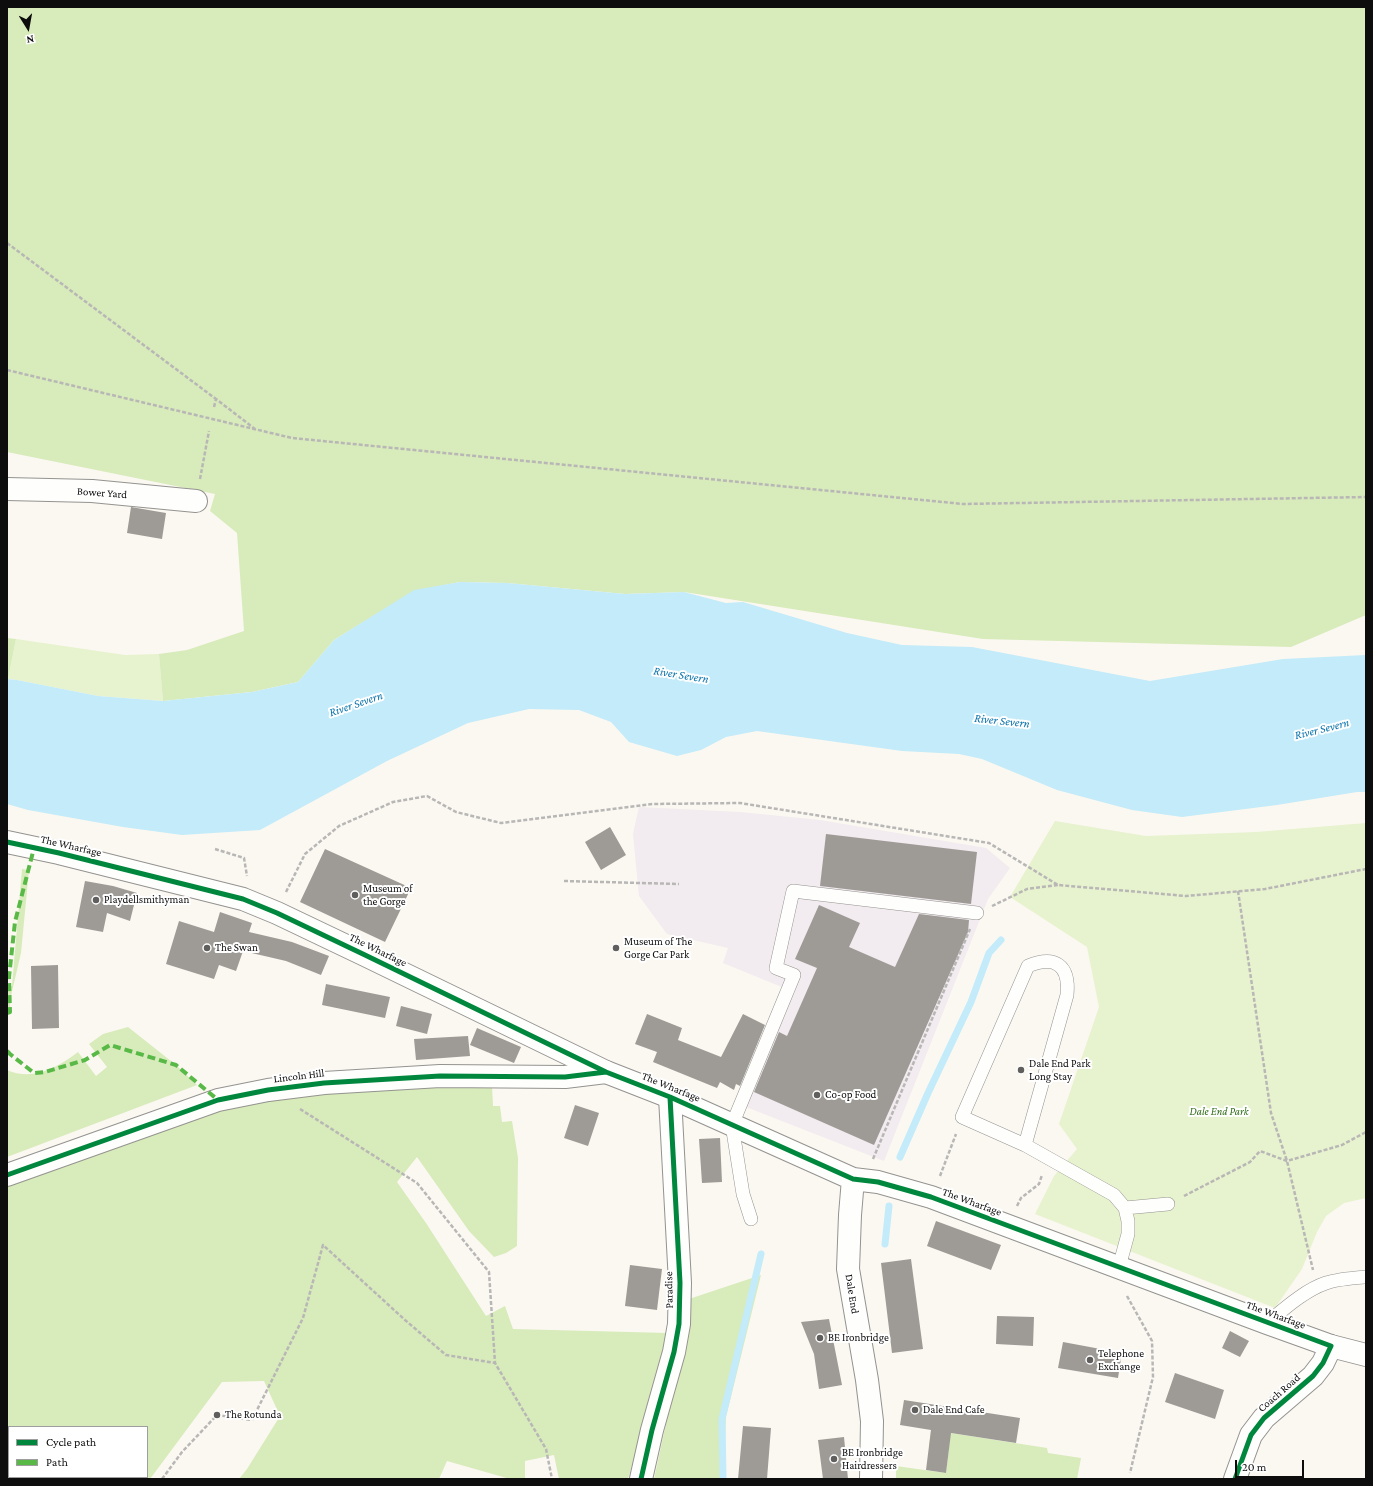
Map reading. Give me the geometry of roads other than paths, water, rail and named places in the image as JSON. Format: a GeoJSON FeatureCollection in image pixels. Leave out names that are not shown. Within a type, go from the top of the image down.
{"type":"FeatureCollection","features":[{"type":"Feature","properties":{"kind":"street","name":"Bower Yard"},"geometry":{"type":"LineString","coordinates":[[7,489],[92,491],[196,501]]}},
{"type":"Feature","properties":{"kind":"street","name":"The Wharfage"},"geometry":{"type":"LineString","coordinates":[[7,842],[59,853],[244,899],[277,913],[606,1072],[670,1097],[859,1179],[878,1182],[931,1197],[1267,1323],[1331,1346],[1366,1356]]}},
{"type":"Feature","properties":{"kind":"street","name":"Lincoln Hill"},"geometry":{"type":"LineString","coordinates":[[7,1175],[218,1100],[268,1090],[324,1083],[385,1079],[484,1076],[565,1077],[606,1072]]}},
{"type":"Feature","properties":{"kind":"street","name":"Paradise"},"geometry":{"type":"LineString","coordinates":[[641,1479],[652,1430],[674,1352],[679,1324],[680,1283],[670,1097]]}},
{"type":"Feature","properties":{"kind":"street","name":"Dale End"},"geometry":{"type":"LineString","coordinates":[[859,1179],[850,1215],[848,1269],[867,1380],[872,1422],[871,1479]]}},
{"type":"Feature","properties":{"kind":"street","name":"Coach Road"},"geometry":{"type":"LineString","coordinates":[[1235,1479],[1251,1435],[1264,1418],[1313,1376],[1323,1363],[1331,1346]]}},
{"type":"Feature","properties":{"kind":"lane"},"geometry":{"type":"LineString","coordinates":[[751,1219],[743,1194],[732,1125],[794,975],[776,968],[794,891],[977,913]]}},
{"type":"Feature","properties":{"kind":"lane"},"geometry":{"type":"LineString","coordinates":[[1025,1145],[1067,995],[1068,982],[1063,968],[1049,960],[1039,961],[1028,966],[962,1117],[1025,1145],[1114,1195],[1125,1208],[1128,1221],[1128,1234],[1119,1268]]}},
{"type":"Feature","properties":{"kind":"lane"},"geometry":{"type":"LineString","coordinates":[[1125,1208],[1168,1204]]}},
{"type":"Feature","properties":{"kind":"lane"},"geometry":{"type":"LineString","coordinates":[[1267,1323],[1296,1300],[1326,1283],[1356,1278],[1366,1278]]}},
{"type":"Feature","properties":{"kind":"water","name":"River Severn"},"geometry":{"type":"Polygon","coordinates":[[[460,582],[507,583],[625,594],[684,592],[726,603],[743,602],[847,633],[902,645],[972,647],[1150,681],[1283,659],[1366,655],[1366,792],[1357,792],[1277,805],[1182,817],[1132,810],[1057,790],[982,759],[959,754],[902,751],[757,731],[726,737],[701,750],[677,756],[629,742],[611,722],[579,710],[529,709],[468,723],[387,761],[260,830],[182,835],[123,827],[28,810],[7,804],[7,679],[98,696],[163,701],[252,692],[298,682],[334,640],[414,590],[460,582]]]}},
{"type":"Feature","properties":{"kind":"waterway"},"geometry":{"type":"LineString","coordinates":[[900,1157],[971,1002],[989,953],[1001,940]]}},
{"type":"Feature","properties":{"kind":"waterway"},"geometry":{"type":"LineString","coordinates":[[885,1244],[889,1206]]}},
{"type":"Feature","properties":{"kind":"waterway"},"geometry":{"type":"LineString","coordinates":[[723,1479],[722,1419],[761,1254]]}},
{"type":"Feature","properties":{"kind":"place","name":"Museum of the Gorge"},"geometry":{"type":"Point","coordinates":[355,895]}},
{"type":"Feature","properties":{"kind":"place","name":"Playdellsmithyman"},"geometry":{"type":"Point","coordinates":[96,900]}},
{"type":"Feature","properties":{"kind":"place","name":"The Swan"},"geometry":{"type":"Point","coordinates":[207,948]}},
{"type":"Feature","properties":{"kind":"place","name":"Museum of The Gorge Car Park"},"geometry":{"type":"Point","coordinates":[616,948]}},
{"type":"Feature","properties":{"kind":"place","name":"Dale End Park Long Stay"},"geometry":{"type":"Point","coordinates":[1021,1070]}},
{"type":"Feature","properties":{"kind":"place","name":"Co-op Food"},"geometry":{"type":"Point","coordinates":[817,1095]}},
{"type":"Feature","properties":{"kind":"place","name":"BE Ironbridge"},"geometry":{"type":"Point","coordinates":[820,1338]}},
{"type":"Feature","properties":{"kind":"place","name":"Telephone Exchange"},"geometry":{"type":"Point","coordinates":[1090,1360]}},
{"type":"Feature","properties":{"kind":"place","name":"Dale End Cafe"},"geometry":{"type":"Point","coordinates":[915,1410]}},
{"type":"Feature","properties":{"kind":"place","name":"The Rotunda"},"geometry":{"type":"Point","coordinates":[217,1415]}},
{"type":"Feature","properties":{"kind":"place","name":"BE Ironbridge Hairdressers"},"geometry":{"type":"Point","coordinates":[834,1459]}},
{"type":"Feature","properties":{"kind":"park label","name":"Dale End Park"},"geometry":{"type":"Point","coordinates":[1219,1112]}}]}
